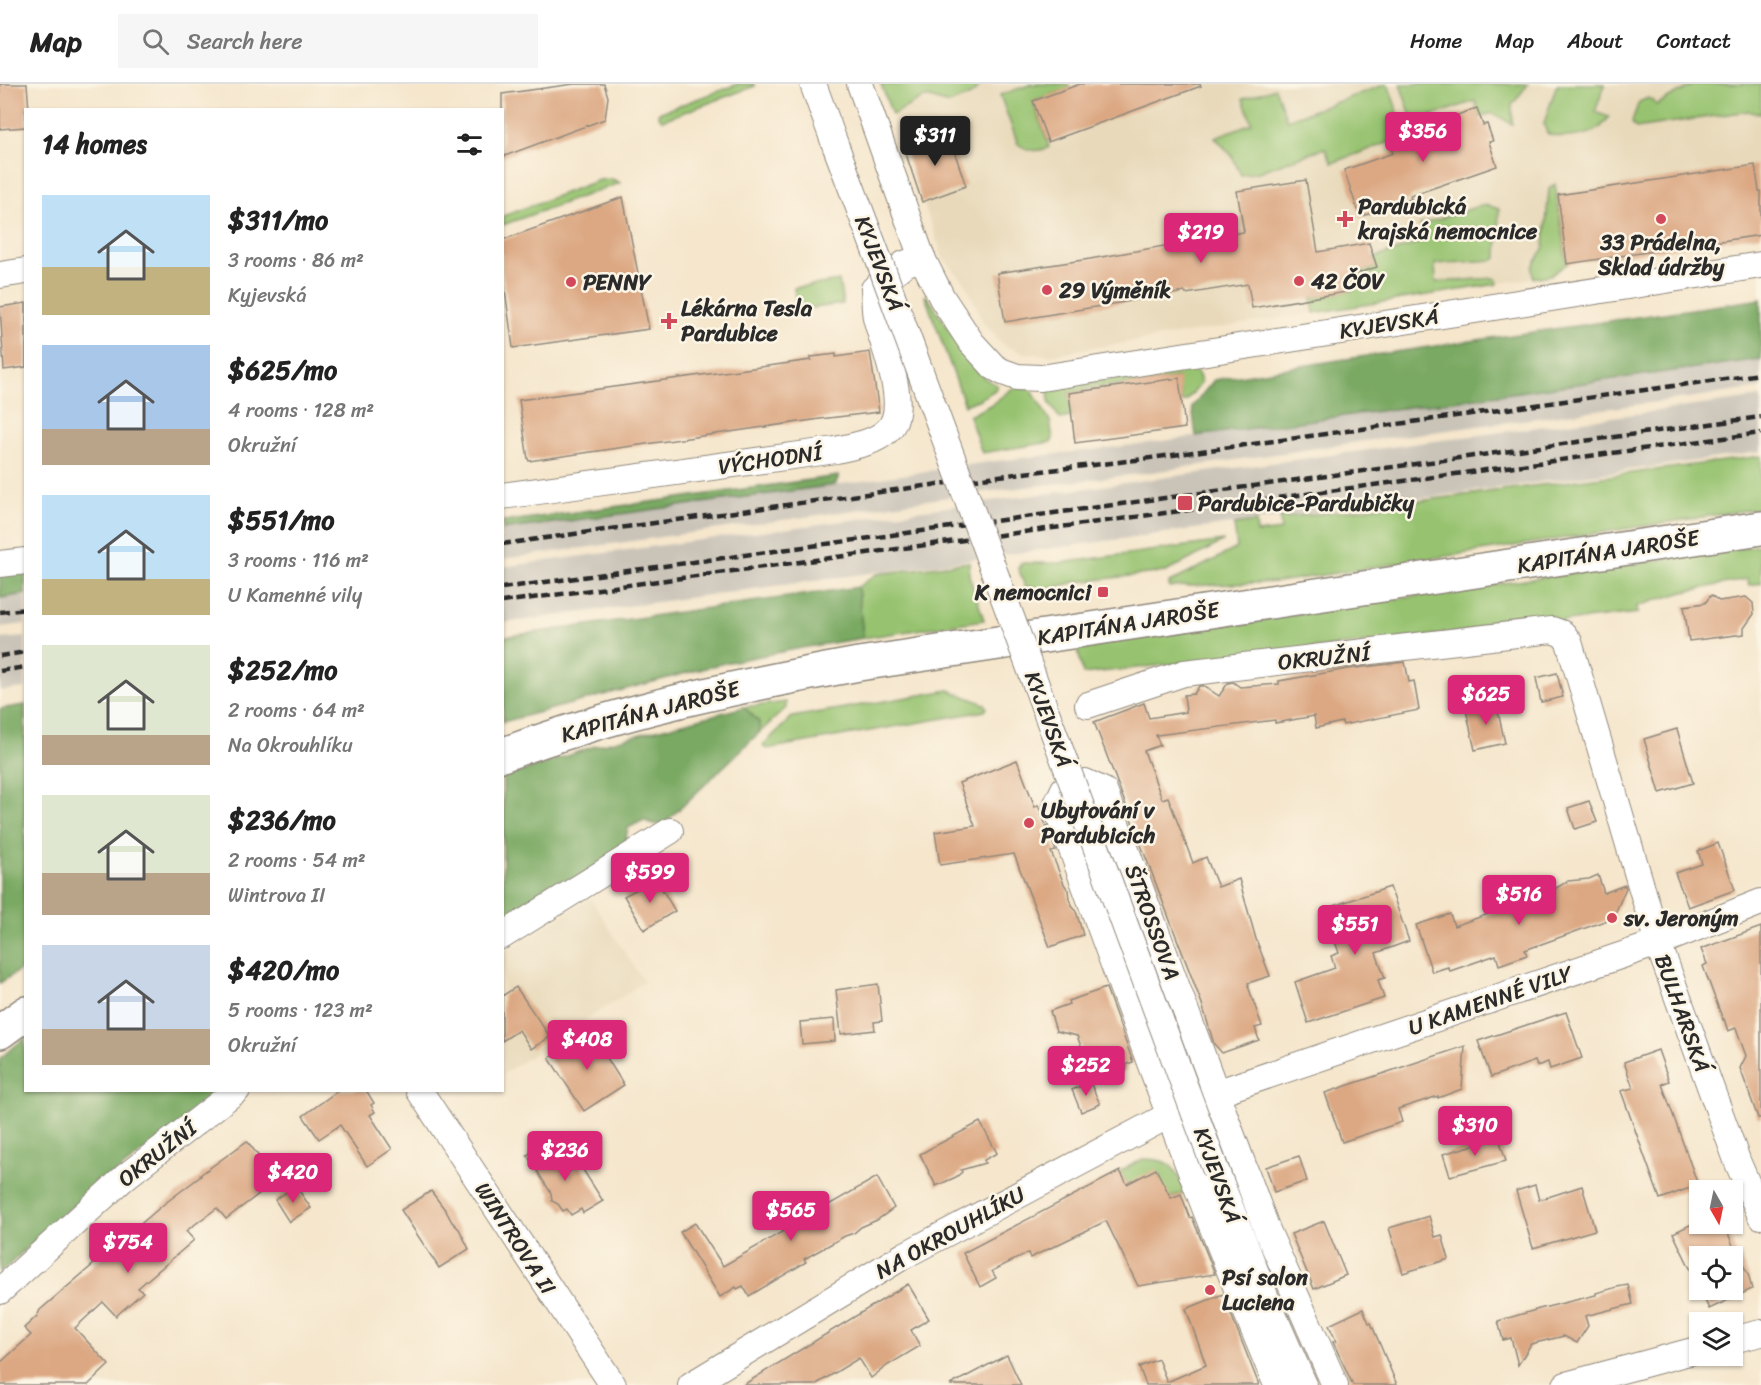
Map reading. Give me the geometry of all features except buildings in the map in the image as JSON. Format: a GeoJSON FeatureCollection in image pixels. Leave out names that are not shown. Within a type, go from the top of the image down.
{"type":"FeatureCollection","features":[{"type":"Feature","properties":{"kind":"main road","name":"KAPITÁNA JAROŠE"},"geometry":{"type":"LineString","coordinates":[[504,754],[598,723],[665,704],[756,683],[859,664],[1761,528]]}},
{"type":"Feature","properties":{"kind":"main road"},"geometry":{"type":"LineString","coordinates":[[0,1032],[24,1014]]}},
{"type":"Feature","properties":{"kind":"street","name":"KYJEVSKÁ"},"geometry":{"type":"LineString","coordinates":[[813,84],[1216,1171],[1267,1301],[1304,1385]]}},
{"type":"Feature","properties":{"kind":"street","name":"KYJEVSKÁ"},"geometry":{"type":"LineString","coordinates":[[860,84],[922,258],[942,298],[971,342],[994,367],[1017,377],[1041,378],[1761,265]]}},
{"type":"Feature","properties":{"kind":"street","name":"VÝCHODNÍ"},"geometry":{"type":"LineString","coordinates":[[504,496],[836,450],[864,443],[883,434],[894,422],[897,403],[894,381],[875,314],[874,289],[904,264],[922,258]]}},
{"type":"Feature","properties":{"kind":"street"},"geometry":{"type":"LineString","coordinates":[[0,274],[24,271]]}},
{"type":"Feature","properties":{"kind":"street"},"geometry":{"type":"LineString","coordinates":[[0,564],[24,561]]}},
{"type":"Feature","properties":{"kind":"street","name":"OKRUŽNÍ"},"geometry":{"type":"LineString","coordinates":[[1088,705],[1184,673],[1552,630],[1563,634]]}},
{"type":"Feature","properties":{"kind":"street","name":"BULHARSKÁ"},"geometry":{"type":"LineString","coordinates":[[1563,634],[1569,642],[1658,943],[1738,1163],[1761,1216]]}},
{"type":"Feature","properties":{"kind":"street","name":"ŠTROSSOVA"},"geometry":{"type":"LineString","coordinates":[[1277,1385],[1169,1115],[1056,806],[1064,789],[1085,782],[1104,791],[1267,1230],[1335,1385]]}},
{"type":"Feature","properties":{"kind":"street"},"geometry":{"type":"LineString","coordinates":[[504,935],[670,831]]}},
{"type":"Feature","properties":{"kind":"street","name":"U KAMENNÉ VILY"},"geometry":{"type":"LineString","coordinates":[[1216,1093],[1658,943],[1761,902]]}},
{"type":"Feature","properties":{"kind":"street","name":"OKRUŽNÍ"},"geometry":{"type":"LineString","coordinates":[[0,1291],[125,1177],[235,1092]]}},
{"type":"Feature","properties":{"kind":"street","name":"WINTROVA II"},"geometry":{"type":"LineString","coordinates":[[420,1092],[613,1385]]}},
{"type":"Feature","properties":{"kind":"street","name":"NA OKROUHLÍKU"},"geometry":{"type":"LineString","coordinates":[[692,1385],[905,1255],[1169,1115],[1216,1093]]}},
{"type":"Feature","properties":{"kind":"street"},"geometry":{"type":"LineString","coordinates":[[1743,1337],[1761,1333]]}},
{"type":"Feature","properties":{"kind":"street"},"geometry":{"type":"LineString","coordinates":[[1566,1385],[1689,1352]]}},
{"type":"Feature","properties":{"kind":"shaded area","name":"Pardubická krajská nemocnice"},"geometry":{"type":"Polygon","coordinates":[[[881,84],[1761,84],[1761,235],[1567,264],[1551,275],[1048,355],[1025,353],[1004,346],[983,322],[965,282],[943,258],[881,84]]]}},
{"type":"Feature","properties":{"kind":"shaded area"},"geometry":{"type":"Polygon","coordinates":[[[1761,359],[1761,388],[504,559],[504,530],[988,462],[1134,445],[1761,359]]]}},
{"type":"Feature","properties":{"kind":"shaded area"},"geometry":{"type":"Polygon","coordinates":[[[1761,397],[1761,452],[504,623],[504,567],[1761,397]]]}},
{"type":"Feature","properties":{"kind":"shaded area"},"geometry":{"type":"Polygon","coordinates":[[[24,594],[24,624],[0,627],[0,598],[24,594]]]}},
{"type":"Feature","properties":{"kind":"shaded area"},"geometry":{"type":"Polygon","coordinates":[[[24,637],[24,688],[0,691],[0,639],[24,637]]]}},
{"type":"Feature","properties":{"kind":"shaded area"},"geometry":{"type":"Polygon","coordinates":[[[590,898],[644,982],[504,1073],[504,952],[590,898]]]}},
{"type":"Feature","properties":{"kind":"green space"},"geometry":{"type":"Polygon","coordinates":[[[738,84],[754,84],[755,86],[663,120],[659,117],[658,113],[738,84]]]}},
{"type":"Feature","properties":{"kind":"green space"},"geometry":{"type":"Polygon","coordinates":[[[881,84],[980,84],[971,94],[949,104],[923,98],[892,115],[881,84]]]}},
{"type":"Feature","properties":{"kind":"green space"},"geometry":{"type":"Polygon","coordinates":[[[1032,84],[1068,84],[1070,88],[1033,101],[1049,147],[1041,150],[1026,149],[1018,144],[1000,95],[1032,84]]]}},
{"type":"Feature","properties":{"kind":"green space"},"geometry":{"type":"Polygon","coordinates":[[[1388,84],[1406,136],[1332,163],[1325,148],[1258,172],[1241,175],[1232,156],[1215,137],[1252,123],[1243,99],[1275,88],[1287,120],[1388,84]]]}},
{"type":"Feature","properties":{"kind":"green space"},"geometry":{"type":"Polygon","coordinates":[[[1400,84],[1528,84],[1512,105],[1512,124],[1492,113],[1480,117],[1475,101],[1413,122],[1400,84]]]}},
{"type":"Feature","properties":{"kind":"green space"},"geometry":{"type":"Polygon","coordinates":[[[1557,84],[1605,84],[1595,112],[1609,117],[1604,124],[1594,131],[1581,135],[1566,137],[1547,133],[1545,120],[1557,84]]]}},
{"type":"Feature","properties":{"kind":"green space"},"geometry":{"type":"Polygon","coordinates":[[[1695,84],[1761,84],[1761,114],[1748,111],[1636,128],[1633,125],[1632,121],[1639,102],[1648,98],[1656,105],[1695,84]]]}},
{"type":"Feature","properties":{"kind":"green space"},"geometry":{"type":"Polygon","coordinates":[[[612,179],[620,183],[504,225],[504,216],[599,180],[612,179]]]}},
{"type":"Feature","properties":{"kind":"green space"},"geometry":{"type":"Polygon","coordinates":[[[1555,184],[1567,264],[1551,275],[1533,278],[1532,268],[1544,247],[1549,189],[1555,184]]]}},
{"type":"Feature","properties":{"kind":"green space"},"geometry":{"type":"Polygon","coordinates":[[[1487,205],[1499,209],[1497,258],[1435,264],[1436,282],[1494,278],[1497,284],[1314,313],[1312,298],[1352,291],[1345,248],[1365,271],[1376,267],[1374,258],[1425,241],[1420,225],[1487,205]]]}},
{"type":"Feature","properties":{"kind":"green space"},"geometry":{"type":"Polygon","coordinates":[[[839,281],[843,304],[797,310],[794,288],[839,281]]]}},
{"type":"Feature","properties":{"kind":"green space"},"geometry":{"type":"Polygon","coordinates":[[[925,296],[974,367],[984,378],[997,385],[995,390],[965,405],[925,296]]]}},
{"type":"Feature","properties":{"kind":"green space"},"geometry":{"type":"Polygon","coordinates":[[[1761,299],[1761,359],[1196,436],[1192,407],[1214,380],[1761,299]]]}},
{"type":"Feature","properties":{"kind":"green space"},"geometry":{"type":"Polygon","coordinates":[[[1190,366],[1197,373],[1201,383],[1186,401],[1182,402],[1178,378],[1091,388],[1069,393],[1072,417],[1060,419],[1049,402],[1048,389],[1190,366]]]}},
{"type":"Feature","properties":{"kind":"green space"},"geometry":{"type":"Polygon","coordinates":[[[1013,388],[1031,389],[1050,421],[1053,439],[1051,442],[982,453],[969,416],[992,404],[1013,388]]]}},
{"type":"Feature","properties":{"kind":"green space"},"geometry":{"type":"Polygon","coordinates":[[[1761,456],[1761,508],[1278,582],[1169,587],[1169,583],[1237,548],[1234,525],[1256,522],[1257,533],[1281,530],[1280,518],[1761,456]]]}},
{"type":"Feature","properties":{"kind":"green space"},"geometry":{"type":"Polygon","coordinates":[[[839,476],[835,485],[504,530],[504,522],[839,476]]]}},
{"type":"Feature","properties":{"kind":"green space"},"geometry":{"type":"Polygon","coordinates":[[[1224,541],[1166,572],[1076,582],[1037,592],[1035,586],[1025,587],[1018,567],[1021,567],[1020,563],[1060,563],[1224,541]]]}},
{"type":"Feature","properties":{"kind":"green space"},"geometry":{"type":"Polygon","coordinates":[[[1761,545],[1761,583],[1749,585],[1747,579],[1684,592],[1637,606],[1638,613],[1083,674],[1077,646],[1761,545]]]}},
{"type":"Feature","properties":{"kind":"green space"},"geometry":{"type":"Polygon","coordinates":[[[969,562],[969,575],[984,620],[863,638],[858,587],[877,574],[969,562]]]}},
{"type":"Feature","properties":{"kind":"green space"},"geometry":{"type":"Polygon","coordinates":[[[24,571],[24,594],[0,598],[0,574],[24,571]]]}},
{"type":"Feature","properties":{"kind":"green space"},"geometry":{"type":"Polygon","coordinates":[[[858,587],[863,638],[724,663],[504,722],[504,637],[858,587]]]}},
{"type":"Feature","properties":{"kind":"green space"},"geometry":{"type":"Polygon","coordinates":[[[949,690],[985,704],[987,708],[985,711],[766,749],[763,745],[792,717],[949,690]]]}},
{"type":"Feature","properties":{"kind":"green space"},"geometry":{"type":"Polygon","coordinates":[[[786,702],[786,708],[759,733],[759,722],[744,707],[786,702]]]}},
{"type":"Feature","properties":{"kind":"green space"},"geometry":{"type":"Polygon","coordinates":[[[24,705],[24,968],[0,983],[0,709],[24,705]]]}},
{"type":"Feature","properties":{"kind":"green space"},"geometry":{"type":"Polygon","coordinates":[[[744,707],[759,722],[759,733],[668,820],[656,824],[644,820],[628,828],[623,852],[504,926],[504,778],[595,746],[744,707]]]}},
{"type":"Feature","properties":{"kind":"green space"},"geometry":{"type":"Polygon","coordinates":[[[24,1039],[24,1092],[221,1092],[67,1211],[0,1273],[0,1058],[24,1039]]]}},
{"type":"Feature","properties":{"kind":"green space"},"geometry":{"type":"Polygon","coordinates":[[[1143,1159],[1153,1159],[1171,1166],[1185,1192],[1144,1209],[1138,1205],[1120,1171],[1143,1159]]]}},
{"type":"Feature","properties":{"kind":"railway"},"geometry":{"type":"LineString","coordinates":[[504,544],[1761,374]]}},
{"type":"Feature","properties":{"kind":"railway"},"geometry":{"type":"LineString","coordinates":[[504,588],[1761,417]]}},
{"type":"Feature","properties":{"kind":"railway"},"geometry":{"type":"LineString","coordinates":[[504,602],[1761,433]]}},
{"type":"Feature","properties":{"kind":"railway"},"geometry":{"type":"LineString","coordinates":[[0,612],[24,609]]}},
{"type":"Feature","properties":{"kind":"railway"},"geometry":{"type":"LineString","coordinates":[[0,656],[24,652]]}},
{"type":"Feature","properties":{"kind":"railway"},"geometry":{"type":"LineString","coordinates":[[0,671],[24,667]]}},
{"type":"Feature","properties":{"kind":"place","name":"Pardubická krajská nemocnice"},"geometry":{"type":"Point","coordinates":[1345,219]}},
{"type":"Feature","properties":{"kind":"place","name":"33 Prádelna, Sklad údržby"},"geometry":{"type":"Point","coordinates":[1661,219]}},
{"type":"Feature","properties":{"kind":"place","name":"42 ČOV"},"geometry":{"type":"Point","coordinates":[1299,281]}},
{"type":"Feature","properties":{"kind":"place","name":"PENNY"},"geometry":{"type":"Point","coordinates":[571,282]}},
{"type":"Feature","properties":{"kind":"place","name":"29 Výměník"},"geometry":{"type":"Point","coordinates":[1047,290]}},
{"type":"Feature","properties":{"kind":"place","name":"Lékárna Tesla Pardubice"},"geometry":{"type":"Point","coordinates":[669,321]}},
{"type":"Feature","properties":{"kind":"place","name":"Pardubice-Pardubičky"},"geometry":{"type":"Point","coordinates":[1185,503]}},
{"type":"Feature","properties":{"kind":"place","name":"K nemocnici"},"geometry":{"type":"Point","coordinates":[1103,592]}},
{"type":"Feature","properties":{"kind":"place","name":"Ubytování v Pardubicích"},"geometry":{"type":"Point","coordinates":[1029,823]}},
{"type":"Feature","properties":{"kind":"place","name":"sv. Jeroným"},"geometry":{"type":"Point","coordinates":[1612,918]}},
{"type":"Feature","properties":{"kind":"place","name":"Psí salon Luciena"},"geometry":{"type":"Point","coordinates":[1210,1290]}}]}
